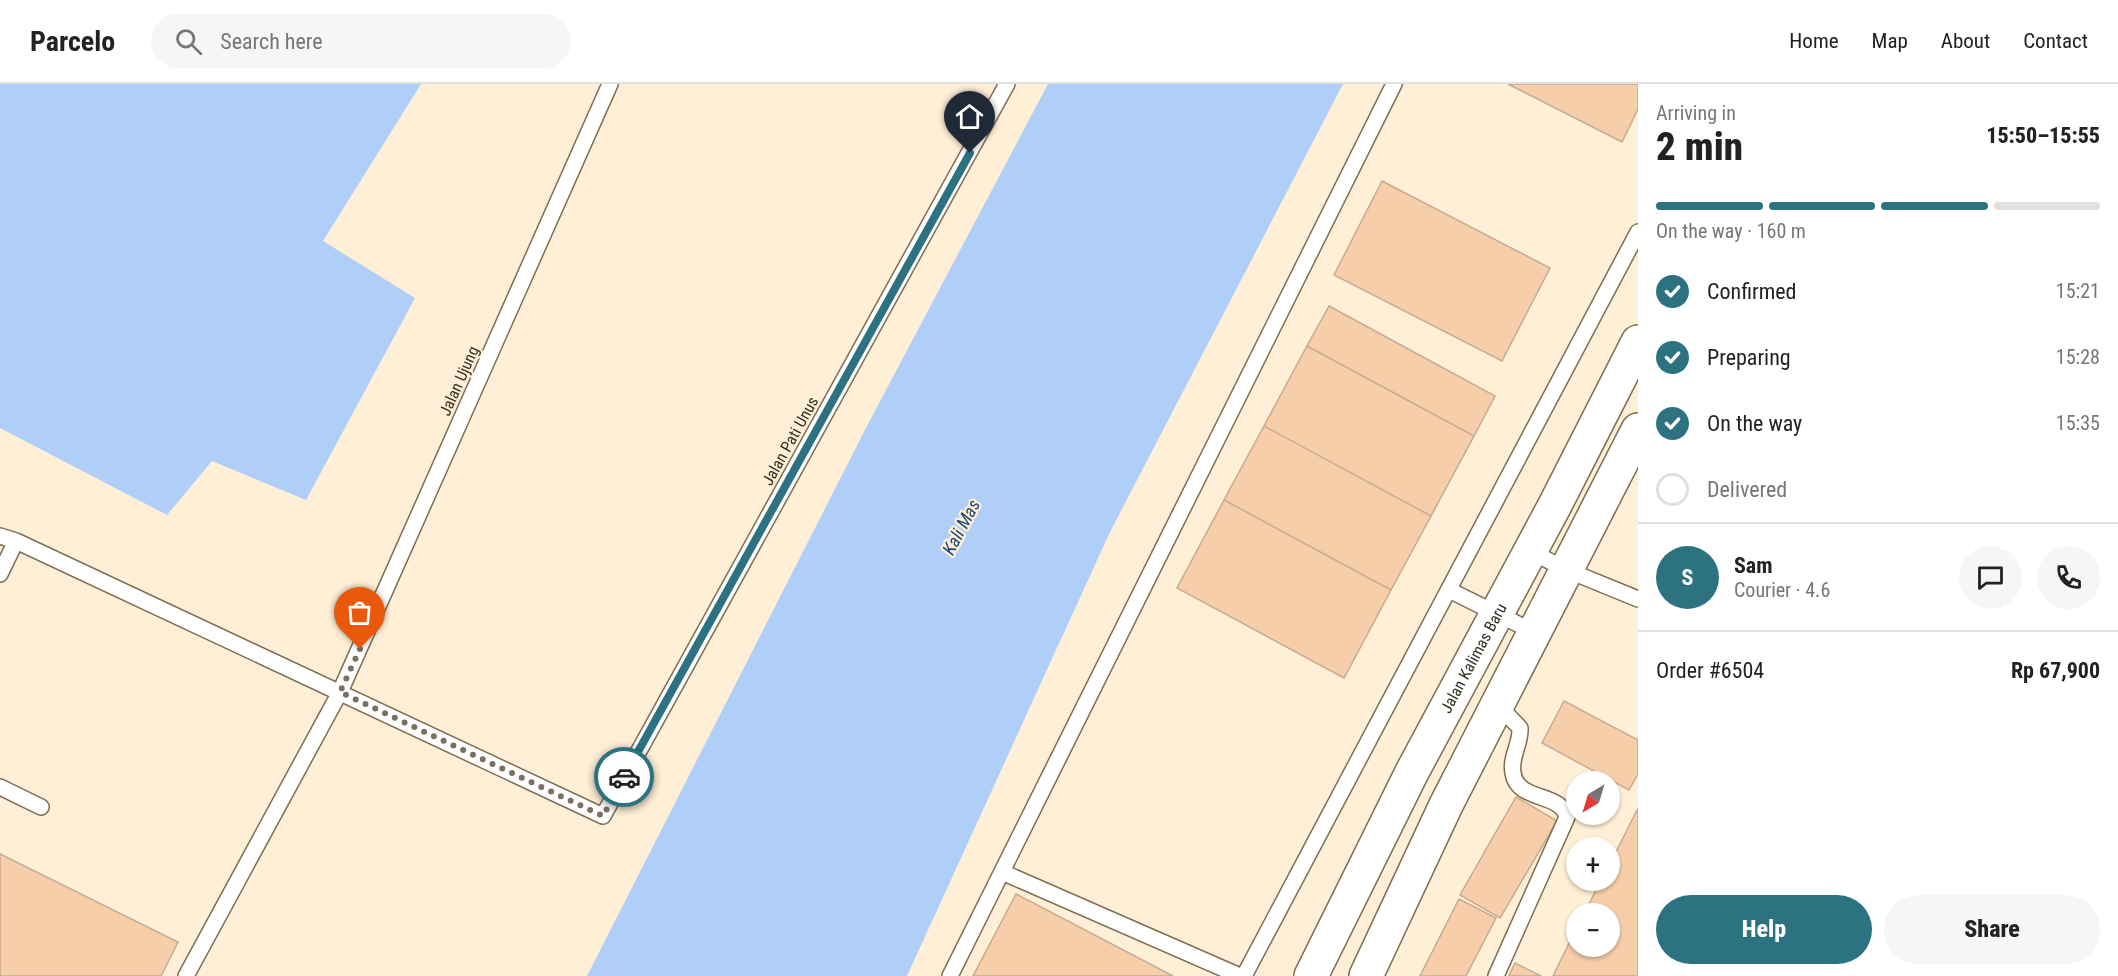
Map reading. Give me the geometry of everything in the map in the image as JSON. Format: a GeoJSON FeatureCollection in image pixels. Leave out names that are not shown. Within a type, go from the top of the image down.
{"type":"FeatureCollection","features":[{"type":"Feature","properties":{"kind":"street","name":"Jalan Kalimas Baru"},"geometry":{"type":"LineString","coordinates":[[1317,974],[1412,772],[1638,342]]}},
{"type":"Feature","properties":{"kind":"street"},"geometry":{"type":"LineString","coordinates":[[1366,976],[1446,805],[1638,430]]}},
{"type":"Feature","properties":{"kind":"lane","name":"Jalan Ujung"},"geometry":{"type":"LineString","coordinates":[[186,976],[340,692],[610,84]]}},
{"type":"Feature","properties":{"kind":"lane","name":"Jalan Pati Unus"},"geometry":{"type":"LineString","coordinates":[[340,692],[603,816],[1007,84]]}},
{"type":"Feature","properties":{"kind":"lane"},"geometry":{"type":"LineString","coordinates":[[950,976],[1394,84]]}},
{"type":"Feature","properties":{"kind":"lane"},"geometry":{"type":"LineString","coordinates":[[1244,976],[1638,232]]}},
{"type":"Feature","properties":{"kind":"lane"},"geometry":{"type":"LineString","coordinates":[[0,536],[16,541],[340,692]]}},
{"type":"Feature","properties":{"kind":"lane"},"geometry":{"type":"LineString","coordinates":[[0,574],[16,541]]}},
{"type":"Feature","properties":{"kind":"lane"},"geometry":{"type":"LineString","coordinates":[[1530,551],[1567,570],[1638,599]]}},
{"type":"Feature","properties":{"kind":"lane"},"geometry":{"type":"LineString","coordinates":[[1449,590],[1534,632]]}},
{"type":"Feature","properties":{"kind":"lane"},"geometry":{"type":"LineString","coordinates":[[1496,976],[1567,817],[1562,807],[1520,788],[1513,774],[1512,755],[1521,735],[1520,728],[1497,704]]}},
{"type":"Feature","properties":{"kind":"lane"},"geometry":{"type":"LineString","coordinates":[[0,788],[41,807]]}},
{"type":"Feature","properties":{"kind":"lane"},"geometry":{"type":"LineString","coordinates":[[1002,872],[1240,976]]}},
{"type":"Feature","properties":{"kind":"water"},"geometry":{"type":"Polygon","coordinates":[[[0,84],[421,84],[323,241],[415,298],[306,500],[212,461],[167,515],[0,428],[0,84]]]}},
{"type":"Feature","properties":{"kind":"water","name":"Kali Mas"},"geometry":{"type":"Polygon","coordinates":[[[1048,84],[1343,84],[1110,532],[907,976],[587,976],[867,426],[1048,84]]]}},
{"type":"Feature","properties":{"kind":"building"},"geometry":{"type":"Polygon","coordinates":[[[1508,84],[1638,84],[1638,109],[1622,142],[1508,84]]]}},
{"type":"Feature","properties":{"kind":"building"},"geometry":{"type":"Polygon","coordinates":[[[1382,181],[1550,268],[1502,361],[1334,275],[1382,181]]]}},
{"type":"Feature","properties":{"kind":"building"},"geometry":{"type":"Polygon","coordinates":[[[1329,306],[1495,396],[1474,436],[1307,346],[1329,306]]]}},
{"type":"Feature","properties":{"kind":"building"},"geometry":{"type":"Polygon","coordinates":[[[1307,346],[1474,436],[1431,516],[1264,426],[1307,346]]]}},
{"type":"Feature","properties":{"kind":"building"},"geometry":{"type":"Polygon","coordinates":[[[1264,426],[1431,516],[1391,590],[1224,500],[1264,426]]]}},
{"type":"Feature","properties":{"kind":"building"},"geometry":{"type":"Polygon","coordinates":[[[1224,500],[1391,590],[1344,678],[1177,588],[1224,500]]]}},
{"type":"Feature","properties":{"kind":"building"},"geometry":{"type":"Polygon","coordinates":[[[1564,701],[1638,740],[1638,774],[1629,790],[1620,785],[1620,771],[1594,771],[1542,743],[1564,701]]]}},
{"type":"Feature","properties":{"kind":"building"},"geometry":{"type":"Polygon","coordinates":[[[1516,797],[1557,821],[1500,918],[1460,895],[1516,797]]]}},
{"type":"Feature","properties":{"kind":"building"},"geometry":{"type":"Polygon","coordinates":[[[1638,808],[1638,976],[1553,976],[1566,949],[1566,957],[1620,957],[1620,903],[1590,903],[1596,891],[1620,891],[1620,844],[1638,808]]]}},
{"type":"Feature","properties":{"kind":"building"},"geometry":{"type":"Polygon","coordinates":[[[0,854],[178,942],[161,976],[0,976],[0,854]]]}},
{"type":"Feature","properties":{"kind":"building"},"geometry":{"type":"Polygon","coordinates":[[[1016,894],[1173,976],[973,976],[1016,894]]]}},
{"type":"Feature","properties":{"kind":"building"},"geometry":{"type":"Polygon","coordinates":[[[1459,899],[1496,918],[1466,976],[1420,976],[1459,899]]]}},
{"type":"Feature","properties":{"kind":"building"},"geometry":{"type":"Polygon","coordinates":[[[1515,963],[1541,976],[1509,976],[1515,963]]]}},
{"type":"Feature","properties":{"kind":"way so far"},"geometry":{"type":"LineString","coordinates":[[360,649],[340,692],[603,816],[624,777]]}},
{"type":"Feature","properties":{"kind":"route"},"geometry":{"type":"LineString","coordinates":[[624,777],[970,153]]}}]}
